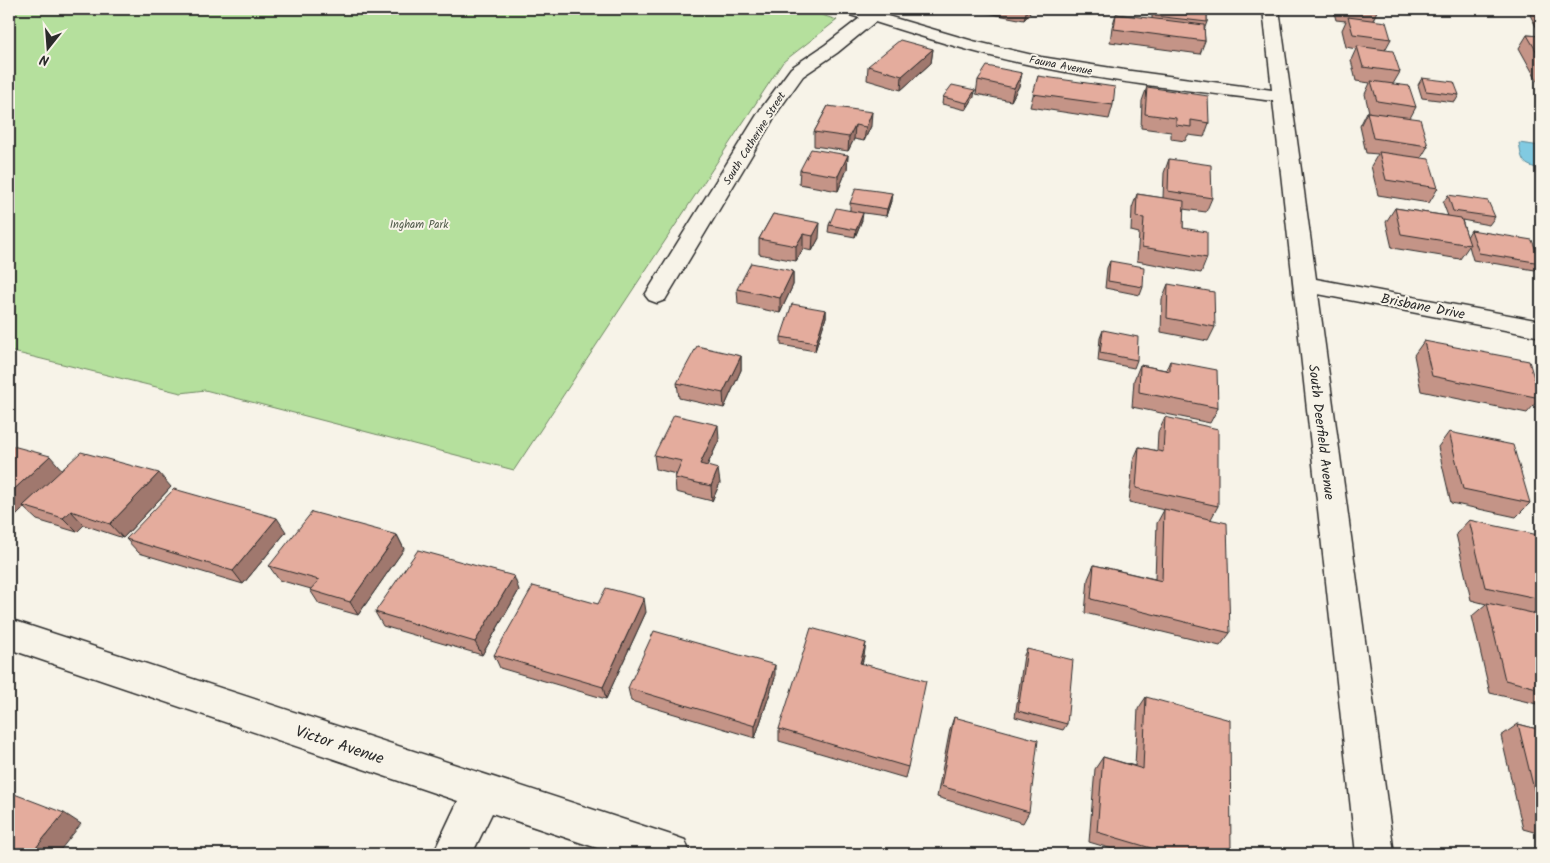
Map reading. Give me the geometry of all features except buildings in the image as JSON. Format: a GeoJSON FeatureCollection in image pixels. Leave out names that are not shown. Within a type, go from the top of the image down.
{"type":"FeatureCollection","features":[{"type":"Feature","properties":{"kind":"street","name":"Fauna Avenue"},"geometry":{"type":"LineString","coordinates":[[846,9],[875,12],[943,38],[1038,61],[1095,72],[1282,97]]}},
{"type":"Feature","properties":{"kind":"street","name":"South Deerfield Avenue"},"geometry":{"type":"LineString","coordinates":[[1271,9],[1375,854]]}},
{"type":"Feature","properties":{"kind":"street","name":"South Catherine Street"},"geometry":{"type":"LineString","coordinates":[[657,295],[769,110],[798,72],[831,49],[875,12]]}},
{"type":"Feature","properties":{"kind":"street","name":"Brisbane Drive"},"geometry":{"type":"LineString","coordinates":[[1304,284],[1541,329]]}},
{"type":"Feature","properties":{"kind":"street","name":"Victor Avenue"},"geometry":{"type":"LineString","coordinates":[[9,634],[671,854]]}},
{"type":"Feature","properties":{"kind":"street"},"geometry":{"type":"LineString","coordinates":[[452,854],[483,791]]}},
{"type":"Feature","properties":{"kind":"green space","name":"Ingham Park"},"geometry":{"type":"Polygon","coordinates":[[[9,9],[804,9],[837,20],[783,62],[514,470],[205,390],[181,393],[9,351],[9,9]]]}},
{"type":"Feature","properties":{"kind":"water"},"geometry":{"type":"Polygon","coordinates":[[[1519,143],[1541,146],[1541,169],[1526,164],[1522,158],[1519,143]]]}}]}
